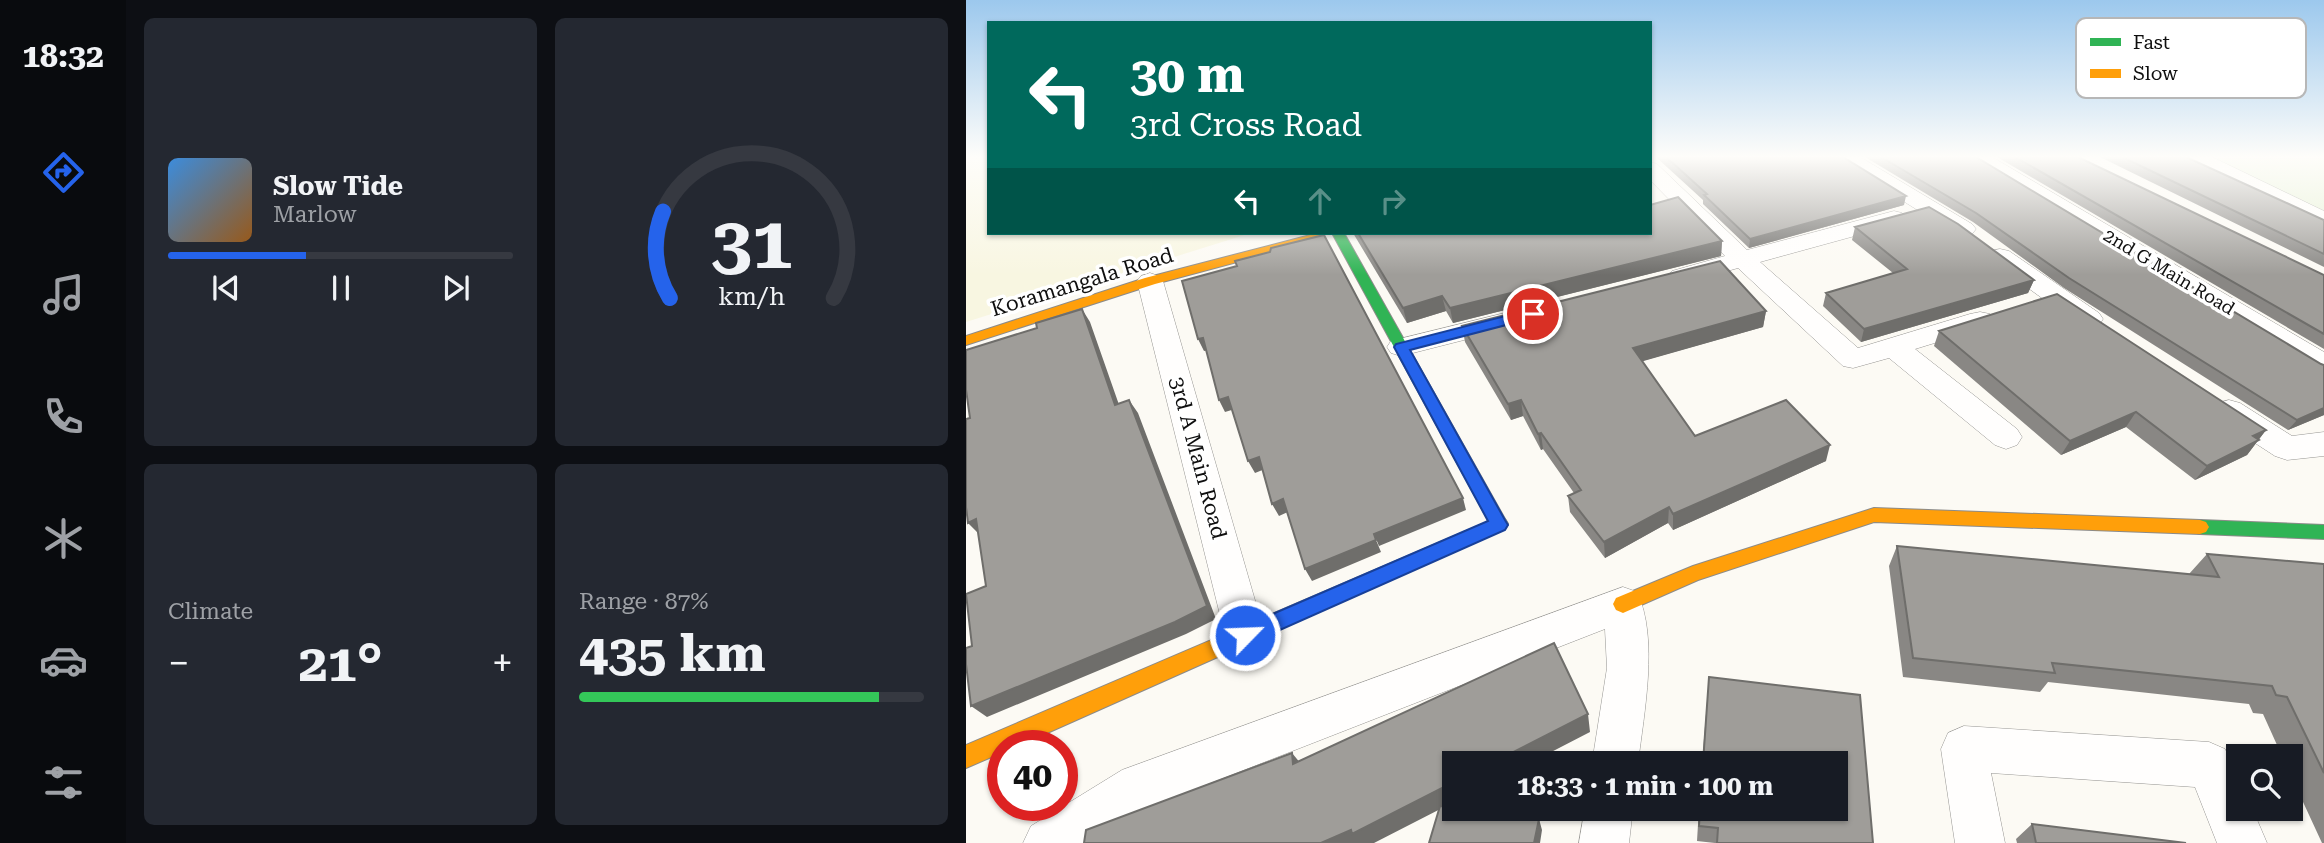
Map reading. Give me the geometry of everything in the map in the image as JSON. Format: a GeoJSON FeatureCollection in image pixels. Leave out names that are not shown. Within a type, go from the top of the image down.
{"type":"FeatureCollection","features":[{"type":"Feature","properties":{"kind":"street"},"geometry":{"type":"LineString","coordinates":[[1679,196],[1743,260],[1853,359],[2029,304]]}},
{"type":"Feature","properties":{"kind":"street"},"geometry":{"type":"LineString","coordinates":[[1908,196],[1963,229],[2029,304],[2112,334]]}},
{"type":"Feature","properties":{"kind":"street","name":"2nd G Main Road"},"geometry":{"type":"LineString","coordinates":[[2043,196],[2324,365]]}},
{"type":"Feature","properties":{"kind":"street"},"geometry":{"type":"LineString","coordinates":[[2276,196],[2324,220]]}},
{"type":"Feature","properties":{"kind":"street"},"geometry":{"type":"LineString","coordinates":[[1664,280],[1927,208]]}},
{"type":"Feature","properties":{"kind":"street","name":"Koramangala Road"},"geometry":{"type":"LineString","coordinates":[[966,341],[1150,281],[1328,235]]}},
{"type":"Feature","properties":{"kind":"street"},"geometry":{"type":"LineString","coordinates":[[966,757],[1499,525],[1337,235]]}},
{"type":"Feature","properties":{"kind":"street","name":"3rd A Main Road"},"geometry":{"type":"LineString","coordinates":[[1150,281],[1245,635]]}},
{"type":"Feature","properties":{"kind":"street"},"geometry":{"type":"LineString","coordinates":[[1401,347],[1533,314]]}},
{"type":"Feature","properties":{"kind":"street"},"geometry":{"type":"LineString","coordinates":[[1894,347],[2006,437]]}},
{"type":"Feature","properties":{"kind":"street"},"geometry":{"type":"LineString","coordinates":[[2205,395],[2287,448],[2324,444]]}},
{"type":"Feature","properties":{"kind":"street"},"geometry":{"type":"LineString","coordinates":[[1048,843],[1139,787],[1693,575],[1874,514],[2324,532]]}},
{"type":"Feature","properties":{"kind":"street"},"geometry":{"type":"LineString","coordinates":[[1617,751],[1628,668],[1623,604]]}},
{"type":"Feature","properties":{"kind":"street"},"geometry":{"type":"LineString","coordinates":[[1980,843],[1964,749],[2209,765],[2242,843]]}},
{"type":"Feature","properties":{"kind":"street"},"geometry":{"type":"LineString","coordinates":[[1604,843],[1607,821]]}},
{"type":"Feature","properties":{"kind":"shaded area"},"geometry":{"type":"Polygon","coordinates":[[[966,196],[987,196],[987,235],[1245,235],[966,322],[966,196]]]}},
{"type":"Feature","properties":{"kind":"green space"},"geometry":{"type":"Polygon","coordinates":[[[2292,196],[2324,196],[2324,211],[2292,196]]]}},
{"type":"Feature","properties":{"kind":"building"},"geometry":{"type":"Polygon","coordinates":[[[1705,196],[1905,196],[1750,239],[1705,196]]]}},
{"type":"Feature","properties":{"kind":"building"},"geometry":{"type":"Polygon","coordinates":[[[1948,196],[2042,196],[2324,365],[2324,408],[2297,420],[2069,278],[1948,196]]]}},
{"type":"Feature","properties":{"kind":"building"},"geometry":{"type":"Polygon","coordinates":[[[2084,196],[2160,196],[2324,275],[2324,334],[2084,196]]]}},
{"type":"Feature","properties":{"kind":"building"},"geometry":{"type":"Polygon","coordinates":[[[2204,196],[2272,196],[2324,220],[2324,254],[2204,196]]]}},
{"type":"Feature","properties":{"kind":"building"},"geometry":{"type":"Polygon","coordinates":[[[1678,197],[1722,241],[1450,308],[1442,296],[1403,308],[1359,235],[1652,235],[1652,204],[1678,197]]]}},
{"type":"Feature","properties":{"kind":"building"},"geometry":{"type":"Polygon","coordinates":[[[1929,207],[1958,224],[2034,280],[1864,329],[1826,293],[1907,269],[1855,227],[1929,207]]]}},
{"type":"Feature","properties":{"kind":"building"},"geometry":{"type":"Polygon","coordinates":[[[1324,235],[1463,498],[1374,534],[1376,540],[1305,569],[1283,499],[1272,504],[1259,457],[1248,461],[1228,397],[1219,400],[1203,338],[1198,339],[1182,281],[1237,266],[1235,261],[1270,252],[1271,248],[1324,235]]]}},
{"type":"Feature","properties":{"kind":"building"},"geometry":{"type":"Polygon","coordinates":[[[1720,261],[1766,311],[1633,348],[1695,436],[1786,400],[1830,445],[1673,514],[1669,507],[1604,542],[1568,496],[1581,490],[1541,433],[1538,434],[1521,400],[1508,404],[1462,326],[1720,261]]]}},
{"type":"Feature","properties":{"kind":"building"},"geometry":{"type":"Polygon","coordinates":[[[2057,294],[2266,430],[2253,436],[2259,440],[2207,466],[2136,412],[2070,441],[1939,331],[2057,294]]]}},
{"type":"Feature","properties":{"kind":"building"},"geometry":{"type":"Polygon","coordinates":[[[1082,309],[1115,405],[1129,400],[1207,606],[1175,622],[971,706],[966,648],[972,646],[966,594],[986,586],[976,519],[968,523],[966,507],[966,419],[970,418],[966,390],[966,350],[1037,328],[1036,323],[1082,309]]]}},
{"type":"Feature","properties":{"kind":"building"},"geometry":{"type":"Polygon","coordinates":[[[1897,546],[2219,577],[2207,554],[2324,564],[2324,773],[2287,697],[2276,695],[2272,686],[2052,663],[2055,673],[1913,658],[1897,546]]]}},
{"type":"Feature","properties":{"kind":"building"},"geometry":{"type":"Polygon","coordinates":[[[1554,643],[1588,714],[1516,751],[1442,751],[1442,788],[1352,834],[1351,830],[1321,843],[1084,843],[1086,830],[1292,753],[1293,764],[1554,643]]]}},
{"type":"Feature","properties":{"kind":"building"},"geometry":{"type":"Polygon","coordinates":[[[1709,677],[1860,695],[1873,843],[1717,843],[1718,828],[1699,826],[1699,821],[1848,821],[1848,751],[1704,751],[1709,677]]]}},
{"type":"Feature","properties":{"kind":"building"},"geometry":{"type":"Polygon","coordinates":[[[1440,806],[1442,821],[1539,821],[1534,843],[1429,843],[1440,806]]]}},
{"type":"Feature","properties":{"kind":"building"},"geometry":{"type":"Polygon","coordinates":[[[2032,824],[2186,843],[2036,843],[2032,824]]]}},
{"type":"Feature","properties":{"kind":"traffic: fast"},"geometry":{"type":"LineString","coordinates":[[1339,235],[1499,524]]}},
{"type":"Feature","properties":{"kind":"traffic: fast"},"geometry":{"type":"LineString","coordinates":[[2200,527],[2324,532]]}},
{"type":"Feature","properties":{"kind":"traffic: slow"},"geometry":{"type":"LineString","coordinates":[[966,341],[1150,281],[1319,236]]}},
{"type":"Feature","properties":{"kind":"traffic: slow"},"geometry":{"type":"LineString","coordinates":[[1623,604],[1693,574],[1874,515],[2200,527]]}},
{"type":"Feature","properties":{"kind":"traffic: slow"},"geometry":{"type":"LineString","coordinates":[[966,757],[1499,524]]}},
{"type":"Feature","properties":{"kind":"route"},"geometry":{"type":"LineString","coordinates":[[1245,635],[1499,525],[1401,347],[1533,314]]}}]}
